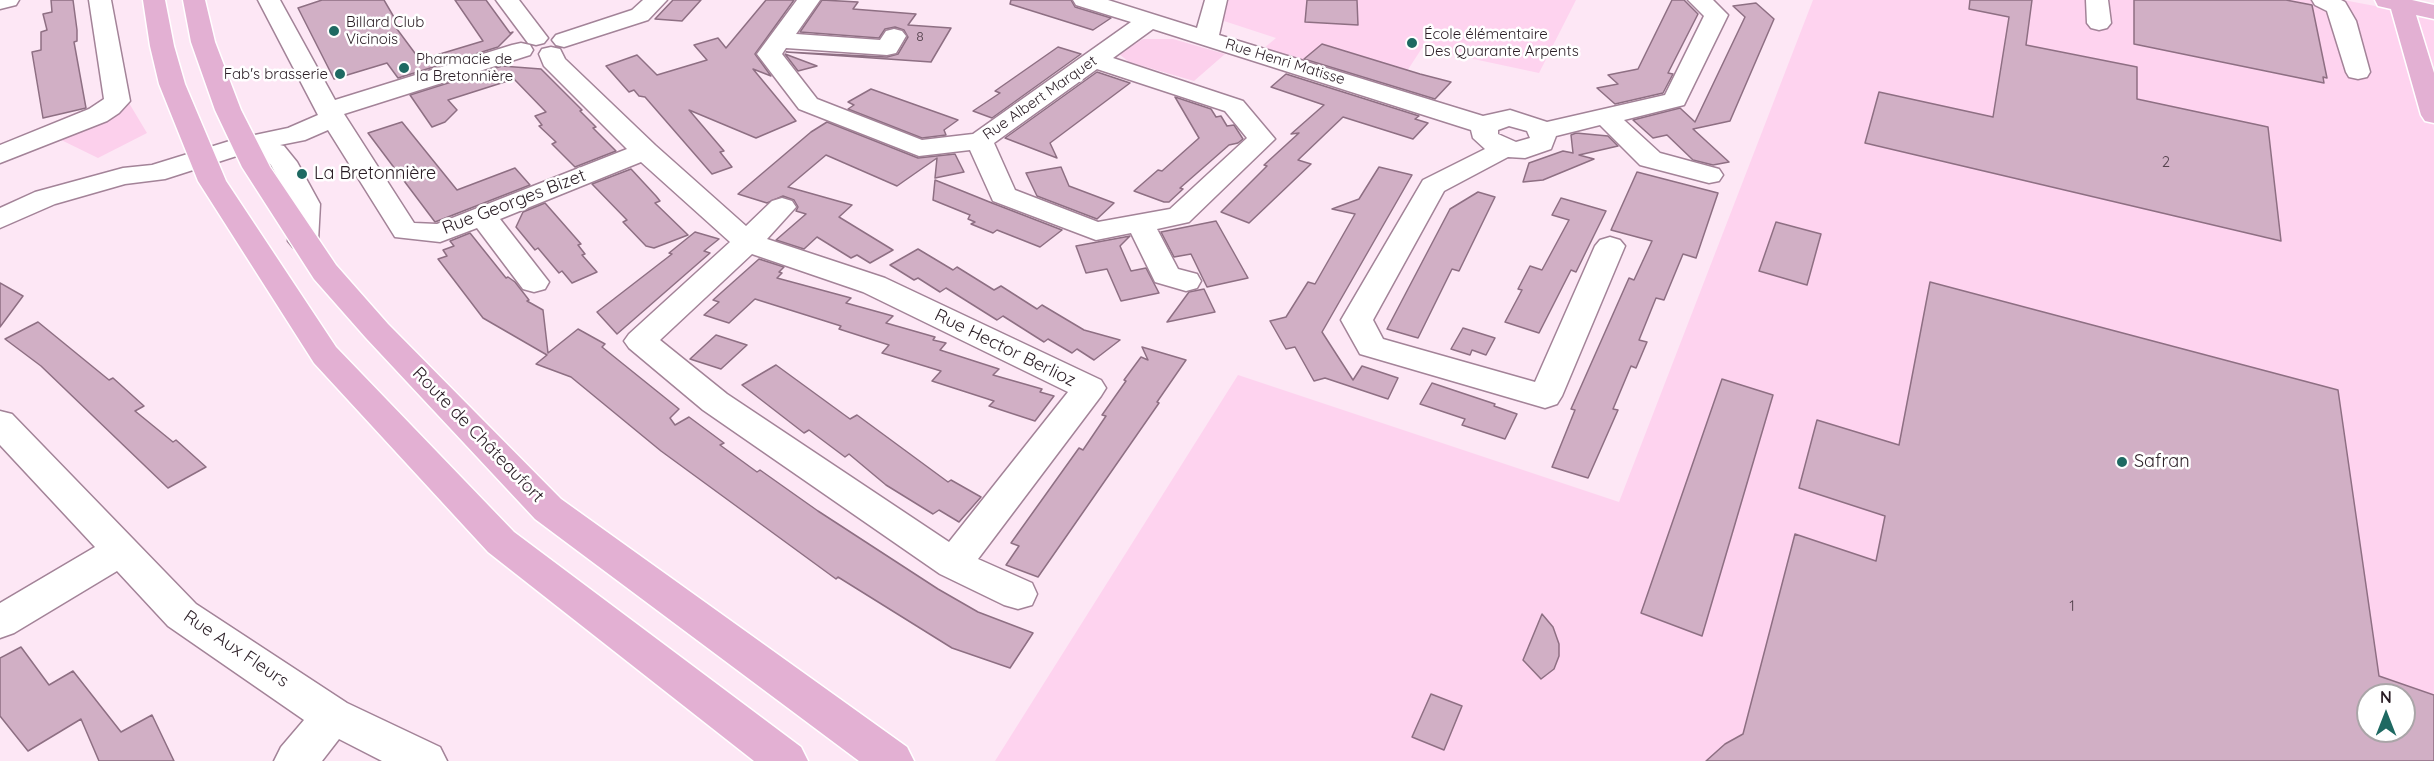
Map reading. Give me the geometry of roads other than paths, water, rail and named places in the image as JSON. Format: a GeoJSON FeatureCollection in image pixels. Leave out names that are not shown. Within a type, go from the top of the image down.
{"type":"FeatureCollection","features":[{"type":"Feature","properties":{"kind":"main road","name":"Route de Châteaufort"},"geometry":{"type":"LineString","coordinates":[[154,0],[172,84],[222,145],[256,166],[325,272],[377,331],[548,509],[892,761]]}},
{"type":"Feature","properties":{"kind":"main road","name":"Route de Châteaufort"},"geometry":{"type":"LineString","coordinates":[[194,0],[202,42],[228,110],[222,145],[212,181],[325,356],[501,542],[786,761]]}},
{"type":"Feature","properties":{"kind":"main road"},"geometry":{"type":"LineString","coordinates":[[2391,3],[2434,12]]}},
{"type":"Feature","properties":{"kind":"main road"},"geometry":{"type":"LineString","coordinates":[[2391,3],[2434,115]]}},
{"type":"Feature","properties":{"kind":"street"},"geometry":{"type":"LineString","coordinates":[[0,2],[8,0]]}},
{"type":"Feature","properties":{"kind":"street"},"geometry":{"type":"LineString","coordinates":[[0,155],[98,115],[117,101],[100,0]]}},
{"type":"Feature","properties":{"kind":"street","name":"Rue Hector Berlioz"},"geometry":{"type":"LineString","coordinates":[[507,0],[553,61],[645,151],[747,242],[874,285],[1089,388],[953,564]]}},
{"type":"Feature","properties":{"kind":"street"},"geometry":{"type":"LineString","coordinates":[[779,40],[809,0]]}},
{"type":"Feature","properties":{"kind":"street","name":"Rue Henri Matisse"},"geometry":{"type":"LineString","coordinates":[[1084,0],[1206,38],[1494,137]]}},
{"type":"Feature","properties":{"kind":"street"},"geometry":{"type":"LineString","coordinates":[[1206,38],[1216,0]]}},
{"type":"Feature","properties":{"kind":"street"},"geometry":{"type":"LineString","coordinates":[[1610,246],[1545,396],[1371,346],[1357,320],[1433,186],[1494,155],[1492,122],[1510,118],[1530,122],[1542,131],[1675,100],[1716,15],[1699,0]]}},
{"type":"Feature","properties":{"kind":"street"},"geometry":{"type":"LineString","coordinates":[[2323,0],[2337,7],[2344,21],[2358,72]]}},
{"type":"Feature","properties":{"kind":"street"},"geometry":{"type":"LineString","coordinates":[[275,1],[329,111]]}},
{"type":"Feature","properties":{"kind":"street"},"geometry":{"type":"LineString","coordinates":[[0,219],[45,198],[123,176],[155,173],[222,145],[296,134],[329,111],[543,45],[648,7]]}},
{"type":"Feature","properties":{"kind":"street","name":"Rue Albert Marquet"},"geometry":{"type":"LineString","coordinates":[[779,40],[769,54],[808,104],[919,148],[980,141],[1150,20]]}},
{"type":"Feature","properties":{"kind":"street"},"geometry":{"type":"LineString","coordinates":[[779,40],[887,48],[894,36]]}},
{"type":"Feature","properties":{"kind":"street"},"geometry":{"type":"LineString","coordinates":[[980,141],[1003,195],[1096,231],[1179,216],[1262,139],[1234,106],[1094,60]]}},
{"type":"Feature","properties":{"kind":"street","name":"Rue Georges Bizet"},"geometry":{"type":"LineString","coordinates":[[329,111],[405,231],[440,233],[645,151]]}},
{"type":"Feature","properties":{"kind":"street"},"geometry":{"type":"LineString","coordinates":[[1605,116],[1650,159],[1709,175]]}},
{"type":"Feature","properties":{"kind":"street"},"geometry":{"type":"LineString","coordinates":[[782,207],[640,341],[715,402],[953,564],[1018,594]]}},
{"type":"Feature","properties":{"kind":"street"},"geometry":{"type":"LineString","coordinates":[[482,216],[534,282]]}},
{"type":"Feature","properties":{"kind":"street"},"geometry":{"type":"LineString","coordinates":[[1140,223],[1166,275],[1186,281]]}},
{"type":"Feature","properties":{"kind":"street","name":"Rue Aux Fleurs"},"geometry":{"type":"LineString","coordinates":[[0,423],[182,615],[333,716],[425,761]]}},
{"type":"Feature","properties":{"kind":"street"},"geometry":{"type":"LineString","coordinates":[[0,621],[121,550]]}},
{"type":"Feature","properties":{"kind":"street"},"geometry":{"type":"LineString","coordinates":[[296,761],[333,716]]}},
{"type":"Feature","properties":{"kind":"place","name":"Billard Club Vicinois"},"geometry":{"type":"Point","coordinates":[334,31]}},
{"type":"Feature","properties":{"kind":"place","name":"École élémentaire Des Quarante Arpents"},"geometry":{"type":"Point","coordinates":[1412,43]}},
{"type":"Feature","properties":{"kind":"place","name":"Pharmacie de la Bretonnière"},"geometry":{"type":"Point","coordinates":[404,68]}},
{"type":"Feature","properties":{"kind":"place","name":"Fab's brasserie"},"geometry":{"type":"Point","coordinates":[340,74]}},
{"type":"Feature","properties":{"kind":"place","name":"La Bretonnière"},"geometry":{"type":"Point","coordinates":[302,174]}},
{"type":"Feature","properties":{"kind":"place","name":"Safran"},"geometry":{"type":"Point","coordinates":[2122,462]}}]}
